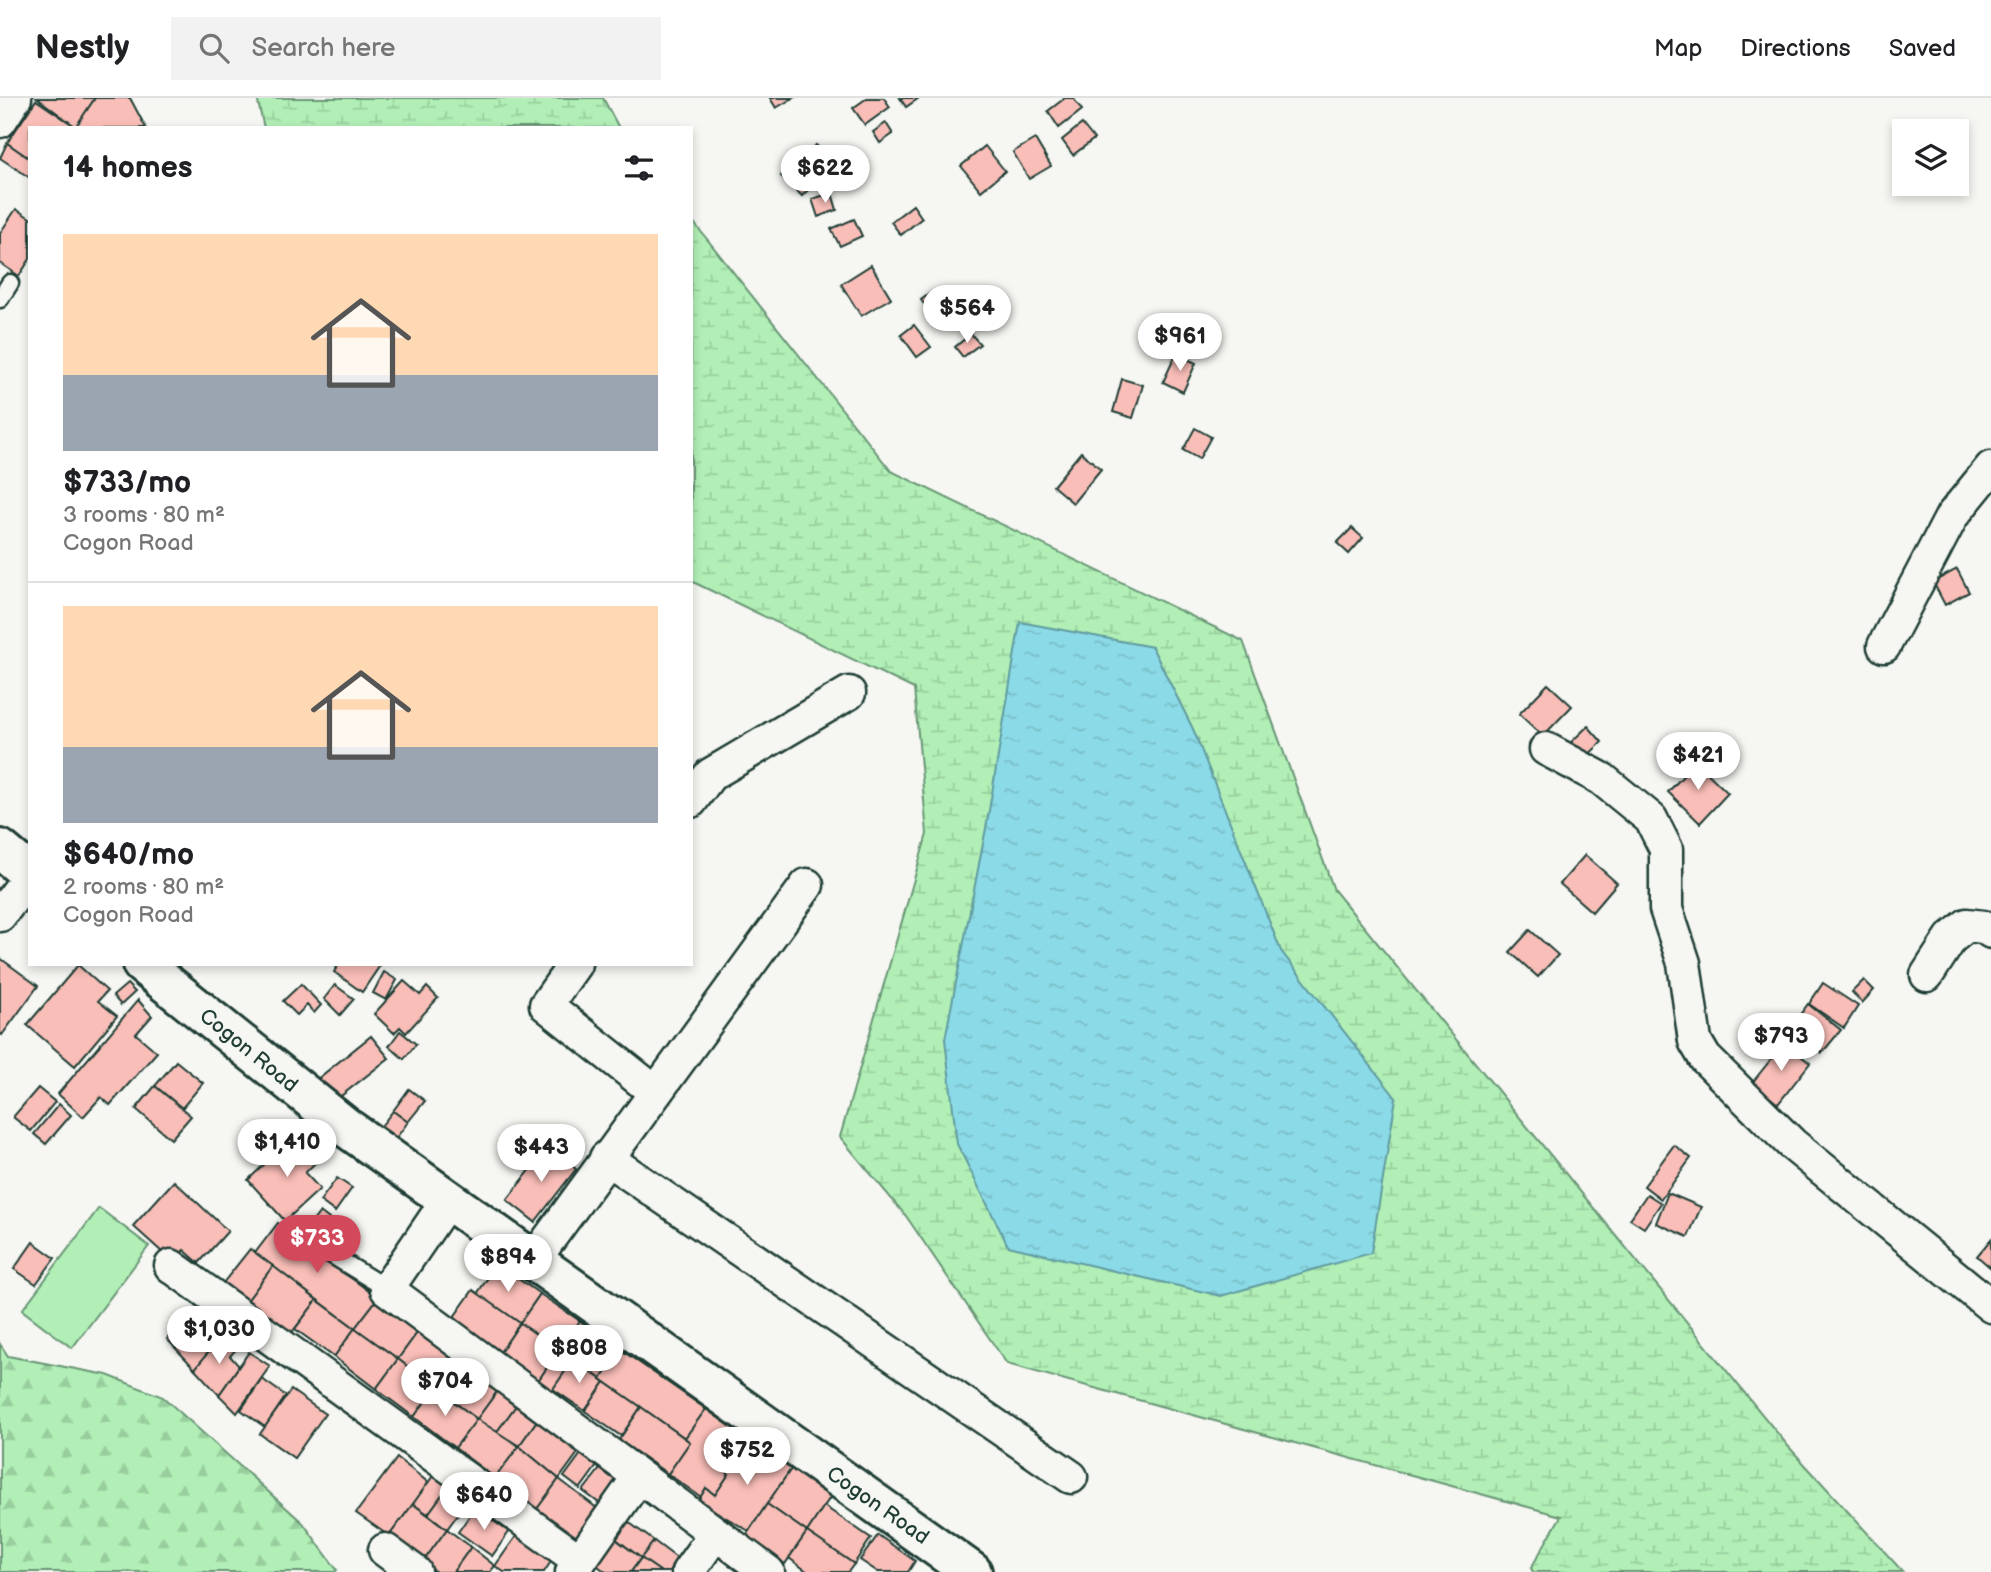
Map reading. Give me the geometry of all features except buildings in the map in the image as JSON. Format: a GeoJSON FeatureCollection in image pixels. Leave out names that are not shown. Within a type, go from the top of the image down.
{"type":"FeatureCollection","features":[{"type":"Feature","properties":{"kind":"street"},"geometry":{"type":"LineString","coordinates":[[0,121],[15,98]]}},
{"type":"Feature","properties":{"kind":"street"},"geometry":{"type":"LineString","coordinates":[[1884,646],[1952,516],[1991,468]]}},
{"type":"Feature","properties":{"kind":"street"},"geometry":{"type":"LineString","coordinates":[[693,798],[710,775],[849,693]]}},
{"type":"Feature","properties":{"kind":"street"},"geometry":{"type":"LineString","coordinates":[[1546,749],[1602,779],[1651,819],[1666,849],[1666,909],[1684,963],[1695,1041],[1705,1058],[1792,1144],[1991,1306]]}},
{"type":"Feature","properties":{"kind":"street"},"geometry":{"type":"LineString","coordinates":[[0,849],[28,873]]}},
{"type":"Feature","properties":{"kind":"street"},"geometry":{"type":"LineString","coordinates":[[0,915],[28,878]]}},
{"type":"Feature","properties":{"kind":"street"},"geometry":{"type":"LineString","coordinates":[[533,1261],[807,885]]}},
{"type":"Feature","properties":{"kind":"street"},"geometry":{"type":"LineString","coordinates":[[1927,975],[1951,939],[1967,925],[1984,927],[1991,932]]}},
{"type":"Feature","properties":{"kind":"street","name":"Cogon Road"},"geometry":{"type":"LineString","coordinates":[[144,966],[347,1128],[972,1572]]}},
{"type":"Feature","properties":{"kind":"street"},"geometry":{"type":"LineString","coordinates":[[574,966],[546,1005],[655,1092]]}},
{"type":"Feature","properties":{"kind":"street"},"geometry":{"type":"LineString","coordinates":[[606,1158],[1071,1477]]}},
{"type":"Feature","properties":{"kind":"street"},"geometry":{"type":"LineString","coordinates":[[447,1201],[387,1289],[714,1535],[768,1572]]}},
{"type":"Feature","properties":{"kind":"street"},"geometry":{"type":"LineString","coordinates":[[171,1266],[576,1567],[638,1478]]}},
{"type":"Feature","properties":{"kind":"street"},"geometry":{"type":"LineString","coordinates":[[688,1572],[714,1535]]}},
{"type":"Feature","properties":{"kind":"street"},"geometry":{"type":"LineString","coordinates":[[385,1550],[415,1572]]}},
{"type":"Feature","properties":{"kind":"lane"},"geometry":{"type":"LineString","coordinates":[[0,299],[10,283]]}},
{"type":"Feature","properties":{"kind":"lane"},"geometry":{"type":"LineString","coordinates":[[319,1247],[387,1289]]}},
{"type":"Feature","properties":{"kind":"green space"},"geometry":{"type":"Polygon","coordinates":[[[257,98],[603,98],[618,126],[264,126],[257,98]]]}},
{"type":"Feature","properties":{"kind":"green space"},"geometry":{"type":"Polygon","coordinates":[[[693,222],[891,471],[1243,641],[1334,890],[1788,1446],[1903,1572],[1533,1572],[1531,1568],[1561,1516],[1007,1364],[906,1216],[840,1137],[927,834],[914,689],[693,582],[693,222]]]}},
{"type":"Feature","properties":{"kind":"green space"},"geometry":{"type":"Polygon","coordinates":[[[99,1208],[149,1246],[72,1348],[22,1310],[99,1208]]]}},
{"type":"Feature","properties":{"kind":"green space"},"geometry":{"type":"Polygon","coordinates":[[[0,1344],[8,1356],[107,1375],[163,1397],[303,1523],[337,1570],[0,1572],[0,1344]]]}},
{"type":"Feature","properties":{"kind":"water"},"geometry":{"type":"Polygon","coordinates":[[[1020,622],[1152,647],[1193,729],[1281,951],[1396,1098],[1371,1253],[1221,1296],[1008,1246],[957,1144],[945,1039],[987,823],[1020,622]]]}}]}
